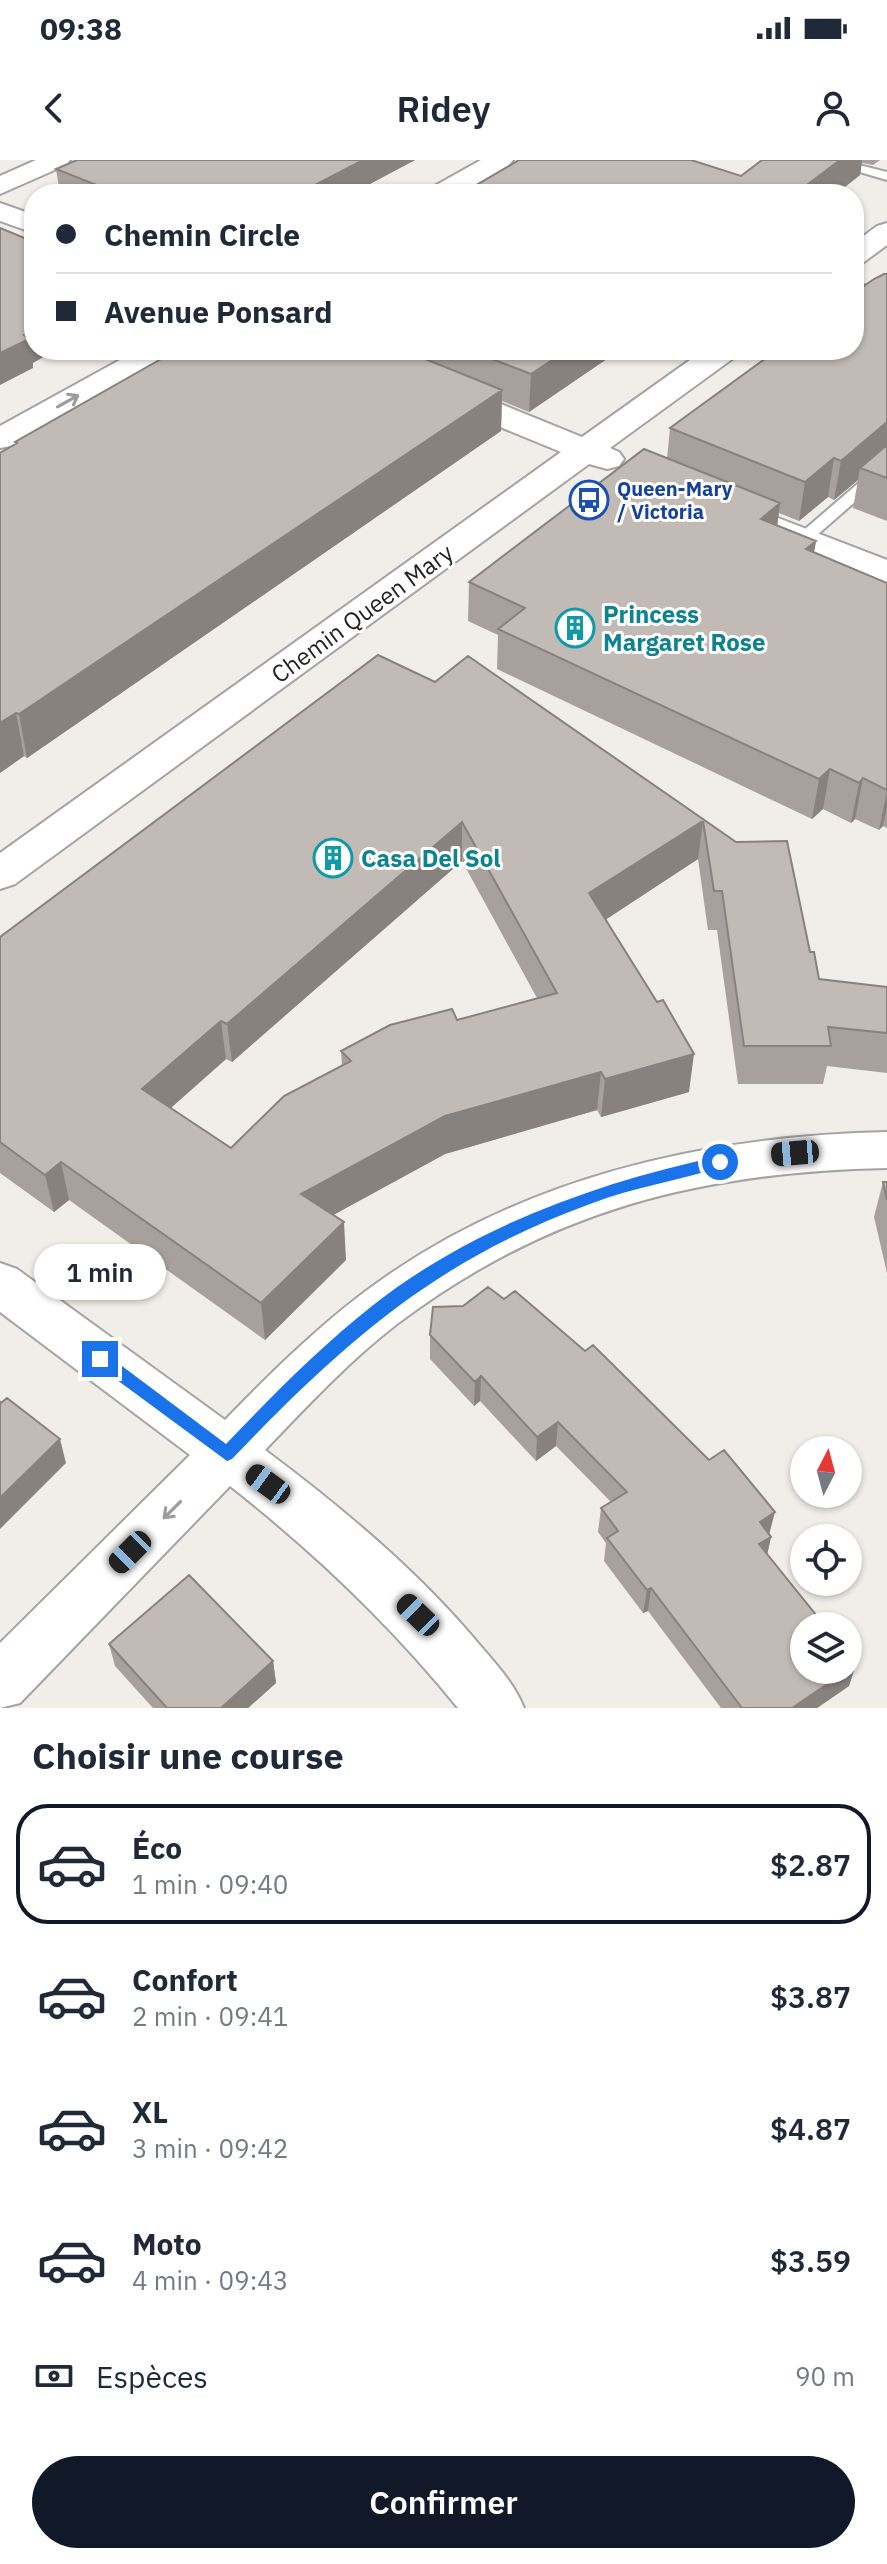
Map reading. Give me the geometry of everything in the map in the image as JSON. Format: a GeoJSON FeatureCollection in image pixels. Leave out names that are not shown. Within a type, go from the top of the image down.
{"type":"FeatureCollection","features":[{"type":"Feature","properties":{"kind":"street"},"geometry":{"type":"LineString","coordinates":[[0,186],[57,160]]}},
{"type":"Feature","properties":{"kind":"street"},"geometry":{"type":"LineString","coordinates":[[458,184],[500,160]]}},
{"type":"Feature","properties":{"kind":"street"},"geometry":{"type":"LineString","coordinates":[[0,211],[24,221]]}},
{"type":"Feature","properties":{"kind":"street"},"geometry":{"type":"LineString","coordinates":[[864,249],[887,232]]}},
{"type":"Feature","properties":{"kind":"street"},"geometry":{"type":"LineString","coordinates":[[864,294],[887,302]]}},
{"type":"Feature","properties":{"kind":"street"},"geometry":{"type":"LineString","coordinates":[[0,439],[142,360]]}},
{"type":"Feature","properties":{"kind":"street"},"geometry":{"type":"LineString","coordinates":[[365,360],[635,470]]}},
{"type":"Feature","properties":{"kind":"street","name":"Chemin Queen Mary"},"geometry":{"type":"LineString","coordinates":[[0,874],[710,360]]}},
{"type":"Feature","properties":{"kind":"street"},"geometry":{"type":"LineString","coordinates":[[732,510],[887,573]]}},
{"type":"Feature","properties":{"kind":"street"},"geometry":{"type":"LineString","coordinates":[[0,1683],[287,1390],[379,1309],[443,1266],[510,1229],[626,1185],[704,1165],[772,1154],[887,1150]]}},
{"type":"Feature","properties":{"kind":"street"},"geometry":{"type":"LineString","coordinates":[[0,1284],[288,1498],[374,1572],[418,1615],[495,1708]]}},
{"type":"Feature","properties":{"kind":"lane"},"geometry":{"type":"LineString","coordinates":[[825,160],[887,176]]}},
{"type":"Feature","properties":{"kind":"lane"},"geometry":{"type":"LineString","coordinates":[[803,539],[887,466]]}},
{"type":"Feature","properties":{"kind":"building"},"geometry":{"type":"Polygon","coordinates":[[[77,160],[363,160],[317,184],[94,184],[56,169],[77,160]]]}},
{"type":"Feature","properties":{"kind":"building"},"geometry":{"type":"Polygon","coordinates":[[[519,160],[691,160],[741,176],[762,160],[840,160],[808,184],[478,184],[519,160]]]}},
{"type":"Feature","properties":{"kind":"building"},"geometry":{"type":"Polygon","coordinates":[[[0,228],[24,238],[24,341],[0,353],[0,228]]]}},
{"type":"Feature","properties":{"kind":"building"},"geometry":{"type":"Polygon","coordinates":[[[887,274],[887,422],[841,461],[834,458],[805,482],[670,428],[763,360],[864,360],[864,286],[887,274]]]}},
{"type":"Feature","properties":{"kind":"building"},"geometry":{"type":"Polygon","coordinates":[[[159,360],[428,360],[502,390],[19,714],[0,723],[0,453],[159,360]]]}},
{"type":"Feature","properties":{"kind":"building"},"geometry":{"type":"Polygon","coordinates":[[[495,360],[552,360],[531,374],[495,360]]]}},
{"type":"Feature","properties":{"kind":"building"},"geometry":{"type":"Polygon","coordinates":[[[887,445],[887,478],[860,468],[887,445]]]}},
{"type":"Feature","properties":{"kind":"building"},"geometry":{"type":"Polygon","coordinates":[[[644,449],[780,503],[761,519],[816,541],[806,549],[887,583],[887,790],[863,778],[859,783],[830,769],[819,779],[498,629],[525,608],[469,582],[644,449]]]}},
{"type":"Feature","properties":{"kind":"building"},"geometry":{"type":"Polygon","coordinates":[[[378,655],[435,682],[468,656],[736,842],[787,841],[810,952],[814,952],[819,979],[887,987],[887,1033],[828,1027],[831,1046],[744,1046],[722,891],[714,891],[703,821],[589,893],[657,1002],[663,1000],[694,1054],[605,1079],[601,1072],[445,1116],[301,1194],[344,1222],[261,1303],[61,1162],[45,1175],[0,1142],[0,937],[378,655]],[[462,822],[227,1024],[221,1021],[142,1089],[231,1148],[284,1096],[351,1061],[341,1051],[390,1025],[452,1009],[457,1020],[557,993],[462,822]]]}},
{"type":"Feature","properties":{"kind":"building"},"geometry":{"type":"Polygon","coordinates":[[[488,1287],[504,1299],[515,1291],[585,1351],[593,1345],[709,1460],[724,1450],[775,1512],[760,1522],[771,1537],[759,1544],[790,1583],[790,1596],[801,1596],[814,1612],[790,1612],[790,1684],[827,1684],[792,1708],[742,1708],[651,1588],[647,1590],[607,1538],[618,1531],[601,1508],[627,1492],[558,1422],[537,1437],[481,1376],[475,1382],[430,1335],[433,1307],[463,1306],[488,1287]]]}},
{"type":"Feature","properties":{"kind":"building"},"geometry":{"type":"Polygon","coordinates":[[[7,1398],[60,1439],[0,1498],[0,1402],[7,1398]]]}},
{"type":"Feature","properties":{"kind":"building"},"geometry":{"type":"Polygon","coordinates":[[[189,1575],[273,1661],[221,1708],[167,1708],[109,1644],[189,1575]]]}},
{"type":"Feature","properties":{"kind":"place","name":"Queen-Mary / Victoria"},"geometry":{"type":"Point","coordinates":[589,500]}},
{"type":"Feature","properties":{"kind":"place","name":"Princess Margaret Rose"},"geometry":{"type":"Point","coordinates":[575,628]}},
{"type":"Feature","properties":{"kind":"place","name":"Casa Del Sol"},"geometry":{"type":"Point","coordinates":[333,858]}},
{"type":"Feature","properties":{"kind":"route"},"geometry":{"type":"LineString","coordinates":[[100,1359],[227,1454],[287,1390],[350,1334],[379,1309],[443,1266],[510,1229],[587,1199],[626,1185],[720,1162]]}}]}
